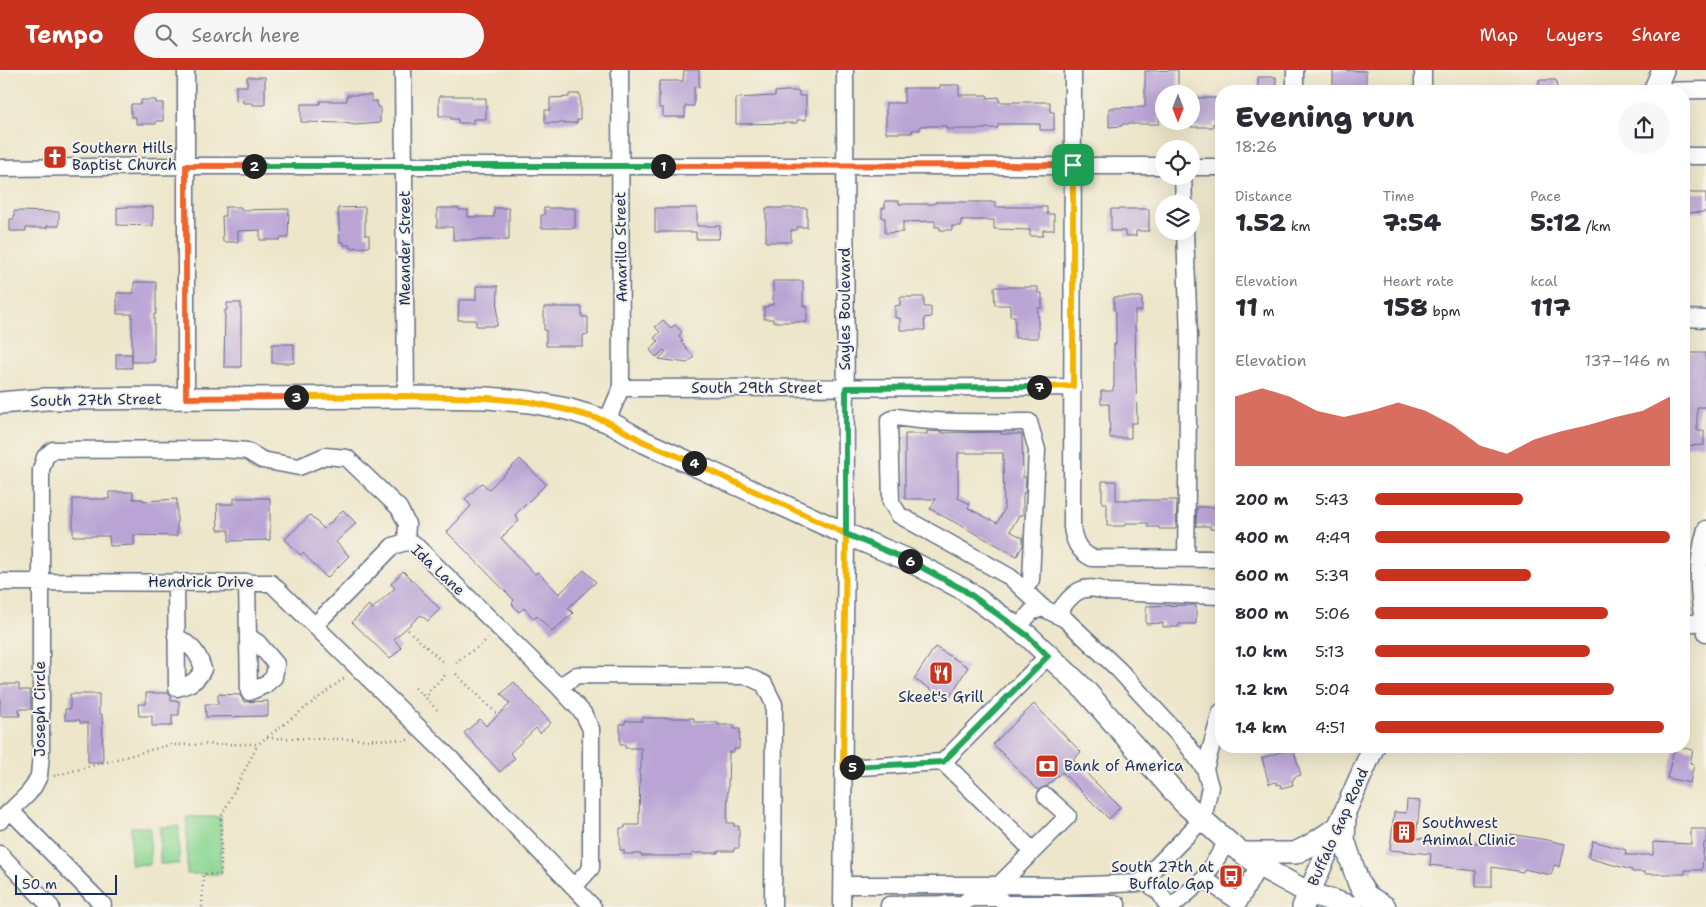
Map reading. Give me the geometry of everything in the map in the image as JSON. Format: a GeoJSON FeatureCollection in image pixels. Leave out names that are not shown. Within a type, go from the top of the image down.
{"type":"FeatureCollection","features":[{"type":"Feature","properties":{"kind":"main road"},"geometry":{"type":"LineString","coordinates":[[1657,85],[1663,70]]}},
{"type":"Feature","properties":{"kind":"main road","name":"South 27th Street"},"geometry":{"type":"LineString","coordinates":[[0,403],[46,399],[406,396],[488,398],[530,402],[606,421],[644,442],[846,534],[906,559],[964,590],[1028,636],[1084,689],[1184,803],[1243,853],[1306,900],[1352,907]]}},
{"type":"Feature","properties":{"kind":"main road","name":"Buffalo Gap Road"},"geometry":{"type":"LineString","coordinates":[[1306,900],[1371,753]]}},
{"type":"Feature","properties":{"kind":"main road"},"geometry":{"type":"LineString","coordinates":[[1243,853],[1295,853],[1309,846],[1341,819]]}},
{"type":"Feature","properties":{"kind":"main road"},"geometry":{"type":"LineString","coordinates":[[1341,819],[1344,840],[1359,884],[1367,896],[1385,907]]}},
{"type":"Feature","properties":{"kind":"street"},"geometry":{"type":"LineString","coordinates":[[186,70],[186,398]]}},
{"type":"Feature","properties":{"kind":"street","name":"Meander Street"},"geometry":{"type":"LineString","coordinates":[[404,70],[406,396]]}},
{"type":"Feature","properties":{"kind":"street","name":"Amarillo Street"},"geometry":{"type":"LineString","coordinates":[[606,421],[621,388],[620,70]]}},
{"type":"Feature","properties":{"kind":"street","name":"Sayles Boulevard"},"geometry":{"type":"LineString","coordinates":[[842,907],[846,534],[845,70]]}},
{"type":"Feature","properties":{"kind":"street"},"geometry":{"type":"LineString","coordinates":[[1073,70],[1072,526],[1074,540],[1079,549],[1092,558],[1215,559]]}},
{"type":"Feature","properties":{"kind":"street"},"geometry":{"type":"LineString","coordinates":[[1295,70],[1295,85]]}},
{"type":"Feature","properties":{"kind":"street"},"geometry":{"type":"LineString","coordinates":[[1423,70],[1423,85]]}},
{"type":"Feature","properties":{"kind":"street"},"geometry":{"type":"LineString","coordinates":[[1690,90],[1706,90]]}},
{"type":"Feature","properties":{"kind":"street"},"geometry":{"type":"LineString","coordinates":[[1690,156],[1706,156]]}},
{"type":"Feature","properties":{"kind":"street"},"geometry":{"type":"LineString","coordinates":[[0,168],[186,166],[1155,166]]}},
{"type":"Feature","properties":{"kind":"street"},"geometry":{"type":"LineString","coordinates":[[1200,167],[1215,167]]}},
{"type":"Feature","properties":{"kind":"street"},"geometry":{"type":"LineString","coordinates":[[1185,240],[1188,337],[1186,559]]}},
{"type":"Feature","properties":{"kind":"street"},"geometry":{"type":"LineString","coordinates":[[1690,318],[1706,319]]}},
{"type":"Feature","properties":{"kind":"street","name":"South 29th Street"},"geometry":{"type":"LineString","coordinates":[[621,388],[1073,386]]}},
{"type":"Feature","properties":{"kind":"street"},"geometry":{"type":"LineString","coordinates":[[842,885],[1062,886],[1140,883],[1203,819],[1210,787],[1205,769],[1185,742],[1119,670],[1065,619],[1050,611],[1024,590],[1010,577],[899,515],[891,502],[889,421],[896,417],[957,422],[1029,422],[1037,450],[1033,562],[1031,580],[1024,590]]}},
{"type":"Feature","properties":{"kind":"street","name":"Joseph Circle"},"geometry":{"type":"LineString","coordinates":[[6,816],[28,794],[39,776],[42,754],[41,470],[45,457],[53,450],[222,449],[247,451],[262,460],[299,467],[325,456],[347,458],[399,508],[407,524],[406,542]]}},
{"type":"Feature","properties":{"kind":"street"},"geometry":{"type":"LineString","coordinates":[[1690,624],[1705,626],[1699,596],[1699,569],[1702,541],[1706,529]]}},
{"type":"Feature","properties":{"kind":"street","name":"Ida Lane"},"geometry":{"type":"LineString","coordinates":[[315,625],[393,546],[406,542],[413,543],[558,687],[583,713],[592,729],[592,868],[574,887]]}},
{"type":"Feature","properties":{"kind":"street","name":"Hendrick Drive"},"geometry":{"type":"LineString","coordinates":[[0,582],[271,583],[451,759],[593,907]]}},
{"type":"Feature","properties":{"kind":"street"},"geometry":{"type":"LineString","coordinates":[[176,582],[176,636]]}},
{"type":"Feature","properties":{"kind":"street"},"geometry":{"type":"LineString","coordinates":[[247,582],[248,636]]}},
{"type":"Feature","properties":{"kind":"street"},"geometry":{"type":"LineString","coordinates":[[1018,628],[1032,612],[1050,611],[1083,588],[1094,586],[1108,592],[1215,596]]}},
{"type":"Feature","properties":{"kind":"street"},"geometry":{"type":"LineString","coordinates":[[843,768],[943,762],[1048,656]]}},
{"type":"Feature","properties":{"kind":"street"},"geometry":{"type":"LineString","coordinates":[[558,687],[577,675],[747,676],[764,684],[774,704],[773,907]]}},
{"type":"Feature","properties":{"kind":"street"},"geometry":{"type":"LineString","coordinates":[[1205,769],[1215,733]]}},
{"type":"Feature","properties":{"kind":"street"},"geometry":{"type":"LineString","coordinates":[[943,762],[1033,851]]}},
{"type":"Feature","properties":{"kind":"street"},"geometry":{"type":"LineString","coordinates":[[999,885],[1068,816],[1046,796]]}},
{"type":"Feature","properties":{"kind":"street"},"geometry":{"type":"LineString","coordinates":[[6,816],[103,905],[101,907]]}},
{"type":"Feature","properties":{"kind":"street"},"geometry":{"type":"LineString","coordinates":[[1144,880],[1160,892],[1170,907],[1204,879],[1243,853]]}},
{"type":"Feature","properties":{"kind":"street"},"geometry":{"type":"LineString","coordinates":[[1204,879],[1235,903],[1243,853]]}},
{"type":"Feature","properties":{"kind":"street"},"geometry":{"type":"LineString","coordinates":[[0,854],[51,907]]}},
{"type":"Feature","properties":{"kind":"street"},"geometry":{"type":"LineString","coordinates":[[889,907],[966,905],[970,898],[999,898],[1009,905],[1117,904],[1117,907]]}},
{"type":"Feature","properties":{"kind":"path"},"geometry":{"type":"LineString","coordinates":[[456,663],[463,656],[484,644],[496,625]]}},
{"type":"Feature","properties":{"kind":"path"},"geometry":{"type":"LineString","coordinates":[[408,630],[445,664]]}},
{"type":"Feature","properties":{"kind":"path"},"geometry":{"type":"LineString","coordinates":[[202,907],[203,874],[221,874],[220,817],[258,744],[358,668]]}},
{"type":"Feature","properties":{"kind":"path"},"geometry":{"type":"LineString","coordinates":[[426,698],[430,690],[446,674]]}},
{"type":"Feature","properties":{"kind":"path"},"geometry":{"type":"LineString","coordinates":[[456,674],[498,715]]}},
{"type":"Feature","properties":{"kind":"path"},"geometry":{"type":"LineString","coordinates":[[415,688],[437,710]]}},
{"type":"Feature","properties":{"kind":"path"},"geometry":{"type":"LineString","coordinates":[[265,738],[432,740]]}},
{"type":"Feature","properties":{"kind":"path"},"geometry":{"type":"LineString","coordinates":[[36,781],[169,745],[258,744]]}},
{"type":"Feature","properties":{"kind":"green space"},"geometry":{"type":"Polygon","coordinates":[[[187,817],[221,817],[221,874],[187,874],[187,817]]]}},
{"type":"Feature","properties":{"kind":"green space"},"geometry":{"type":"Polygon","coordinates":[[[179,826],[179,864],[160,864],[160,827],[179,826]]]}},
{"type":"Feature","properties":{"kind":"green space"},"geometry":{"type":"Polygon","coordinates":[[[131,827],[150,827],[150,864],[131,865],[131,827]]]}},
{"type":"Feature","properties":{"kind":"building"},"geometry":{"type":"Polygon","coordinates":[[[684,70],[699,70],[699,87],[694,87],[694,106],[685,106],[685,117],[663,117],[663,108],[659,108],[659,81],[683,81],[684,70]]]}},
{"type":"Feature","properties":{"kind":"building"},"geometry":{"type":"Polygon","coordinates":[[[1178,70],[1178,85],[1155,85],[1155,124],[1122,124],[1122,126],[1109,127],[1109,108],[1145,107],[1145,71],[1178,70]]]}},
{"type":"Feature","properties":{"kind":"building"},"geometry":{"type":"Polygon","coordinates":[[[1333,70],[1366,71],[1366,85],[1333,85],[1333,70]]]}},
{"type":"Feature","properties":{"kind":"building"},"geometry":{"type":"Polygon","coordinates":[[[247,77],[265,77],[265,105],[243,103],[243,100],[236,101],[236,86],[247,86],[247,77]]]}},
{"type":"Feature","properties":{"kind":"building"},"geometry":{"type":"Polygon","coordinates":[[[1258,77],[1276,77],[1276,85],[1258,85],[1258,77]]]}},
{"type":"Feature","properties":{"kind":"building"},"geometry":{"type":"Polygon","coordinates":[[[1539,80],[1556,80],[1556,85],[1539,85],[1539,80]]]}},
{"type":"Feature","properties":{"kind":"building"},"geometry":{"type":"Polygon","coordinates":[[[940,85],[959,85],[959,95],[987,95],[988,98],[999,97],[999,102],[1050,102],[1050,112],[1054,112],[1054,130],[1040,130],[1040,124],[998,124],[998,128],[986,129],[946,129],[946,126],[920,126],[920,130],[912,130],[912,133],[886,133],[886,103],[904,103],[904,88],[940,88],[940,85]]]}},
{"type":"Feature","properties":{"kind":"building"},"geometry":{"type":"Polygon","coordinates":[[[799,91],[799,96],[806,96],[806,120],[797,120],[797,123],[736,124],[736,98],[775,96],[775,92],[799,91]]]}},
{"type":"Feature","properties":{"kind":"building"},"geometry":{"type":"Polygon","coordinates":[[[569,94],[580,94],[580,120],[577,120],[577,123],[545,123],[545,110],[550,110],[550,98],[569,97],[569,94]]]}},
{"type":"Feature","properties":{"kind":"building"},"geometry":{"type":"Polygon","coordinates":[[[347,95],[371,95],[371,101],[377,101],[377,107],[380,107],[380,123],[355,125],[301,122],[301,104],[320,104],[320,101],[347,101],[347,95]]]}},
{"type":"Feature","properties":{"kind":"building"},"geometry":{"type":"Polygon","coordinates":[[[439,96],[486,98],[486,119],[473,119],[473,123],[458,123],[458,119],[451,119],[451,116],[439,116],[439,96]]]}},
{"type":"Feature","properties":{"kind":"building"},"geometry":{"type":"Polygon","coordinates":[[[1200,98],[1215,98],[1215,123],[1213,123],[1213,127],[1200,127],[1200,98]]]}},
{"type":"Feature","properties":{"kind":"building"},"geometry":{"type":"Polygon","coordinates":[[[141,100],[156,100],[156,103],[163,103],[163,121],[156,121],[156,124],[136,124],[136,117],[131,117],[131,104],[141,104],[141,100]]]}},
{"type":"Feature","properties":{"kind":"building"},"geometry":{"type":"Polygon","coordinates":[[[1690,193],[1706,193],[1706,212],[1690,213],[1690,193]]]}},
{"type":"Feature","properties":{"kind":"building"},"geometry":{"type":"Polygon","coordinates":[[[885,201],[899,201],[899,204],[995,202],[995,207],[1047,207],[1047,214],[1054,214],[1054,230],[1043,230],[1043,236],[1030,236],[1030,230],[994,229],[994,220],[961,220],[961,226],[952,226],[952,230],[940,230],[940,227],[935,227],[935,221],[903,222],[903,232],[885,233],[885,218],[882,218],[882,208],[885,208],[885,201]]]}},
{"type":"Feature","properties":{"kind":"building"},"geometry":{"type":"Polygon","coordinates":[[[153,207],[153,226],[117,225],[117,208],[153,207]]]}},
{"type":"Feature","properties":{"kind":"building"},"geometry":{"type":"Polygon","coordinates":[[[225,207],[241,207],[241,210],[289,209],[288,238],[260,240],[260,230],[238,231],[238,242],[223,242],[222,216],[225,216],[225,207]]]}},
{"type":"Feature","properties":{"kind":"building"},"geometry":{"type":"Polygon","coordinates":[[[365,207],[365,235],[369,235],[369,247],[350,248],[350,245],[344,245],[344,242],[340,242],[338,208],[365,207]]]}},
{"type":"Feature","properties":{"kind":"building"},"geometry":{"type":"Polygon","coordinates":[[[437,208],[468,210],[468,217],[494,217],[494,208],[509,208],[509,240],[453,240],[453,227],[437,227],[437,208]]]}},
{"type":"Feature","properties":{"kind":"building"},"geometry":{"type":"Polygon","coordinates":[[[544,208],[575,208],[575,228],[541,228],[541,215],[544,215],[544,208]]]}},
{"type":"Feature","properties":{"kind":"building"},"geometry":{"type":"Polygon","coordinates":[[[655,208],[697,208],[697,226],[720,226],[719,239],[696,239],[696,232],[655,232],[655,208]]]}},
{"type":"Feature","properties":{"kind":"building"},"geometry":{"type":"Polygon","coordinates":[[[766,208],[807,208],[807,227],[797,227],[797,230],[791,230],[791,242],[766,242],[766,208]]]}},
{"type":"Feature","properties":{"kind":"building"},"geometry":{"type":"Polygon","coordinates":[[[1111,209],[1149,209],[1149,231],[1136,231],[1136,236],[1125,236],[1125,231],[1111,231],[1111,209]]]}},
{"type":"Feature","properties":{"kind":"building"},"geometry":{"type":"Polygon","coordinates":[[[14,211],[59,212],[59,226],[26,228],[26,231],[10,231],[10,219],[14,219],[14,211]]]}},
{"type":"Feature","properties":{"kind":"building"},"geometry":{"type":"Polygon","coordinates":[[[773,281],[803,281],[803,306],[807,306],[807,322],[773,322],[773,319],[764,319],[764,307],[773,305],[773,281]]]}},
{"type":"Feature","properties":{"kind":"building"},"geometry":{"type":"Polygon","coordinates":[[[134,282],[156,282],[154,362],[132,362],[132,314],[117,314],[117,293],[134,293],[134,282]]]}},
{"type":"Feature","properties":{"kind":"building"},"geometry":{"type":"Polygon","coordinates":[[[476,286],[498,286],[497,326],[476,326],[476,320],[458,320],[459,300],[476,300],[476,286]]]}},
{"type":"Feature","properties":{"kind":"building"},"geometry":{"type":"Polygon","coordinates":[[[994,287],[1038,287],[1038,293],[1042,293],[1042,308],[1038,308],[1038,338],[1015,338],[1015,316],[1010,316],[1010,305],[995,305],[994,287]]]}},
{"type":"Feature","properties":{"kind":"building"},"geometry":{"type":"Polygon","coordinates":[[[900,297],[924,297],[924,307],[931,307],[931,317],[924,318],[925,330],[900,330],[900,318],[895,318],[895,306],[900,305],[900,297]]]}},
{"type":"Feature","properties":{"kind":"building"},"geometry":{"type":"Polygon","coordinates":[[[1114,297],[1142,297],[1142,311],[1135,311],[1137,423],[1131,423],[1131,438],[1110,438],[1109,404],[1101,404],[1101,391],[1113,391],[1114,387],[1116,312],[1114,310],[1114,297]]]}},
{"type":"Feature","properties":{"kind":"building"},"geometry":{"type":"Polygon","coordinates":[[[227,303],[241,303],[241,367],[224,367],[225,310],[227,310],[227,303]]]}},
{"type":"Feature","properties":{"kind":"building"},"geometry":{"type":"Polygon","coordinates":[[[544,307],[582,307],[582,317],[588,317],[588,335],[583,335],[583,346],[546,346],[544,307]]]}},
{"type":"Feature","properties":{"kind":"building"},"geometry":{"type":"Polygon","coordinates":[[[663,320],[671,328],[675,325],[682,332],[679,336],[683,340],[681,342],[694,357],[687,363],[659,359],[666,352],[664,350],[656,357],[650,350],[658,341],[654,338],[660,332],[655,327],[663,320]]]}},
{"type":"Feature","properties":{"kind":"building"},"geometry":{"type":"Polygon","coordinates":[[[272,344],[294,344],[294,363],[272,363],[272,344]]]}},
{"type":"Feature","properties":{"kind":"building"},"geometry":{"type":"Polygon","coordinates":[[[1690,353],[1706,353],[1706,407],[1697,407],[1697,429],[1698,431],[1704,431],[1704,445],[1690,446],[1690,353]]]}},
{"type":"Feature","properties":{"kind":"building"},"geometry":{"type":"Polygon","coordinates":[[[116,354],[132,354],[132,368],[116,368],[116,354]]]}},
{"type":"Feature","properties":{"kind":"building"},"geometry":{"type":"Polygon","coordinates":[[[927,431],[1022,434],[1023,477],[1026,477],[1025,493],[1023,493],[1023,515],[1019,515],[1010,531],[1023,538],[1023,545],[1017,556],[930,509],[936,499],[905,499],[905,434],[927,434],[927,431]],[[958,453],[958,498],[970,504],[968,508],[997,523],[1004,510],[1003,453],[958,453]]]}},
{"type":"Feature","properties":{"kind":"building"},"geometry":{"type":"Polygon","coordinates":[[[520,459],[546,484],[515,515],[519,521],[501,538],[535,574],[538,572],[559,594],[584,570],[596,582],[568,608],[573,613],[552,632],[537,616],[534,619],[524,608],[519,612],[512,604],[514,600],[447,532],[471,506],[465,499],[482,483],[489,489],[520,459]]]}},
{"type":"Feature","properties":{"kind":"building"},"geometry":{"type":"Polygon","coordinates":[[[1102,481],[1116,481],[1116,500],[1177,500],[1176,529],[1148,527],[1148,523],[1126,523],[1126,526],[1107,526],[1107,503],[1102,503],[1102,481]]]}},
{"type":"Feature","properties":{"kind":"building"},"geometry":{"type":"Polygon","coordinates":[[[109,492],[133,492],[133,499],[143,499],[143,501],[177,499],[177,536],[134,535],[134,545],[110,546],[109,536],[73,536],[73,499],[109,499],[109,492]]]}},
{"type":"Feature","properties":{"kind":"building"},"geometry":{"type":"Polygon","coordinates":[[[234,498],[270,498],[270,540],[229,541],[229,530],[218,530],[217,504],[234,504],[234,498]]]}},
{"type":"Feature","properties":{"kind":"building"},"geometry":{"type":"Polygon","coordinates":[[[1197,507],[1215,507],[1215,529],[1210,529],[1210,526],[1196,526],[1197,507]]]}},
{"type":"Feature","properties":{"kind":"building"},"geometry":{"type":"Polygon","coordinates":[[[343,510],[356,523],[336,542],[349,556],[327,578],[303,553],[300,555],[285,539],[310,515],[324,529],[343,510]]]}},
{"type":"Feature","properties":{"kind":"building"},"geometry":{"type":"Polygon","coordinates":[[[403,571],[440,609],[428,621],[421,615],[394,639],[401,648],[390,659],[352,622],[369,605],[372,609],[395,588],[391,584],[403,571]]]}},
{"type":"Feature","properties":{"kind":"building"},"geometry":{"type":"Polygon","coordinates":[[[1196,605],[1196,624],[1179,624],[1179,627],[1163,627],[1163,623],[1146,624],[1146,606],[1196,605]]]}},
{"type":"Feature","properties":{"kind":"building","name":"Skeet's Grill"},"geometry":{"type":"Polygon","coordinates":[[[935,647],[968,667],[948,700],[914,679],[935,647]]]}},
{"type":"Feature","properties":{"kind":"building"},"geometry":{"type":"Polygon","coordinates":[[[514,682],[551,723],[540,733],[536,728],[510,753],[515,758],[500,772],[464,733],[480,719],[486,726],[510,704],[501,694],[514,682]]]}},
{"type":"Feature","properties":{"kind":"building"},"geometry":{"type":"Polygon","coordinates":[[[0,684],[19,684],[19,690],[30,690],[31,709],[19,709],[20,716],[0,716],[0,684]]]}},
{"type":"Feature","properties":{"kind":"building"},"geometry":{"type":"Polygon","coordinates":[[[146,693],[169,693],[171,701],[179,701],[179,715],[172,715],[172,726],[152,726],[152,716],[139,716],[138,704],[146,704],[146,693]]]}},
{"type":"Feature","properties":{"kind":"building"},"geometry":{"type":"Polygon","coordinates":[[[70,694],[99,694],[99,714],[102,714],[103,762],[88,762],[88,723],[80,723],[80,720],[65,720],[65,709],[70,709],[70,694]]]}},
{"type":"Feature","properties":{"kind":"building"},"geometry":{"type":"Polygon","coordinates":[[[218,694],[240,695],[244,702],[268,701],[268,716],[206,717],[205,704],[218,704],[218,694]]]}},
{"type":"Feature","properties":{"kind":"building","name":"Bank of America"},"geometry":{"type":"Polygon","coordinates":[[[1034,704],[1081,752],[1073,760],[1120,807],[1109,819],[1062,772],[1047,786],[1038,790],[993,744],[1034,704]]]}},
{"type":"Feature","properties":{"kind":"building"},"geometry":{"type":"Polygon","coordinates":[[[642,718],[694,718],[694,722],[718,722],[718,725],[734,725],[734,729],[740,729],[739,749],[729,752],[727,823],[734,823],[734,826],[739,826],[739,848],[734,848],[734,851],[718,851],[718,853],[692,853],[692,856],[641,856],[641,854],[624,854],[624,850],[620,850],[620,828],[625,828],[625,825],[639,825],[641,748],[625,748],[625,745],[620,745],[620,724],[625,724],[625,721],[642,721],[642,718]]]}},
{"type":"Feature","properties":{"kind":"building"},"geometry":{"type":"Polygon","coordinates":[[[1690,749],[1693,750],[1690,763],[1694,764],[1690,783],[1667,778],[1673,753],[1690,753],[1690,749]]]}},
{"type":"Feature","properties":{"kind":"building"},"geometry":{"type":"Polygon","coordinates":[[[1278,753],[1294,753],[1301,775],[1294,777],[1292,780],[1293,785],[1281,788],[1280,784],[1277,785],[1276,782],[1269,784],[1262,758],[1278,753]]]}},
{"type":"Feature","properties":{"kind":"building"},"geometry":{"type":"Polygon","coordinates":[[[1407,800],[1420,801],[1416,838],[1447,842],[1489,843],[1489,839],[1509,840],[1510,834],[1547,840],[1565,844],[1560,867],[1554,865],[1551,875],[1524,869],[1523,872],[1492,867],[1492,887],[1476,887],[1476,871],[1430,865],[1431,854],[1390,850],[1394,812],[1406,813],[1407,800]]]}},
{"type":"Feature","properties":{"kind":"building"},"geometry":{"type":"Polygon","coordinates":[[[1691,829],[1706,829],[1702,870],[1685,870],[1685,874],[1645,874],[1645,872],[1632,872],[1632,870],[1588,858],[1593,841],[1626,850],[1625,855],[1653,855],[1653,842],[1691,844],[1691,829]]]}},
{"type":"Feature","properties":{"kind":"place","name":"Southern Hills Baptist Church"},"geometry":{"type":"Point","coordinates":[55,157]}},
{"type":"Feature","properties":{"kind":"place","name":"Skeet's Grill"},"geometry":{"type":"Point","coordinates":[941,673]}},
{"type":"Feature","properties":{"kind":"place","name":"Bank of America"},"geometry":{"type":"Point","coordinates":[1047,766]}},
{"type":"Feature","properties":{"kind":"place","name":"Southwest Animal Clinic"},"geometry":{"type":"Point","coordinates":[1404,832]}},
{"type":"Feature","properties":{"kind":"place","name":"South 27th at Buffalo Gap"},"geometry":{"type":"Point","coordinates":[1231,876]}},
{"type":"Feature","properties":{"kind":"route"},"geometry":{"type":"LineString","coordinates":[[1073,165],[186,166],[186,398],[406,396],[488,398],[530,402],[606,421],[644,442],[846,534],[843,768],[943,762],[1048,656],[1028,636],[964,590],[906,559],[846,534],[846,388],[1073,386],[1073,165]]}}]}
